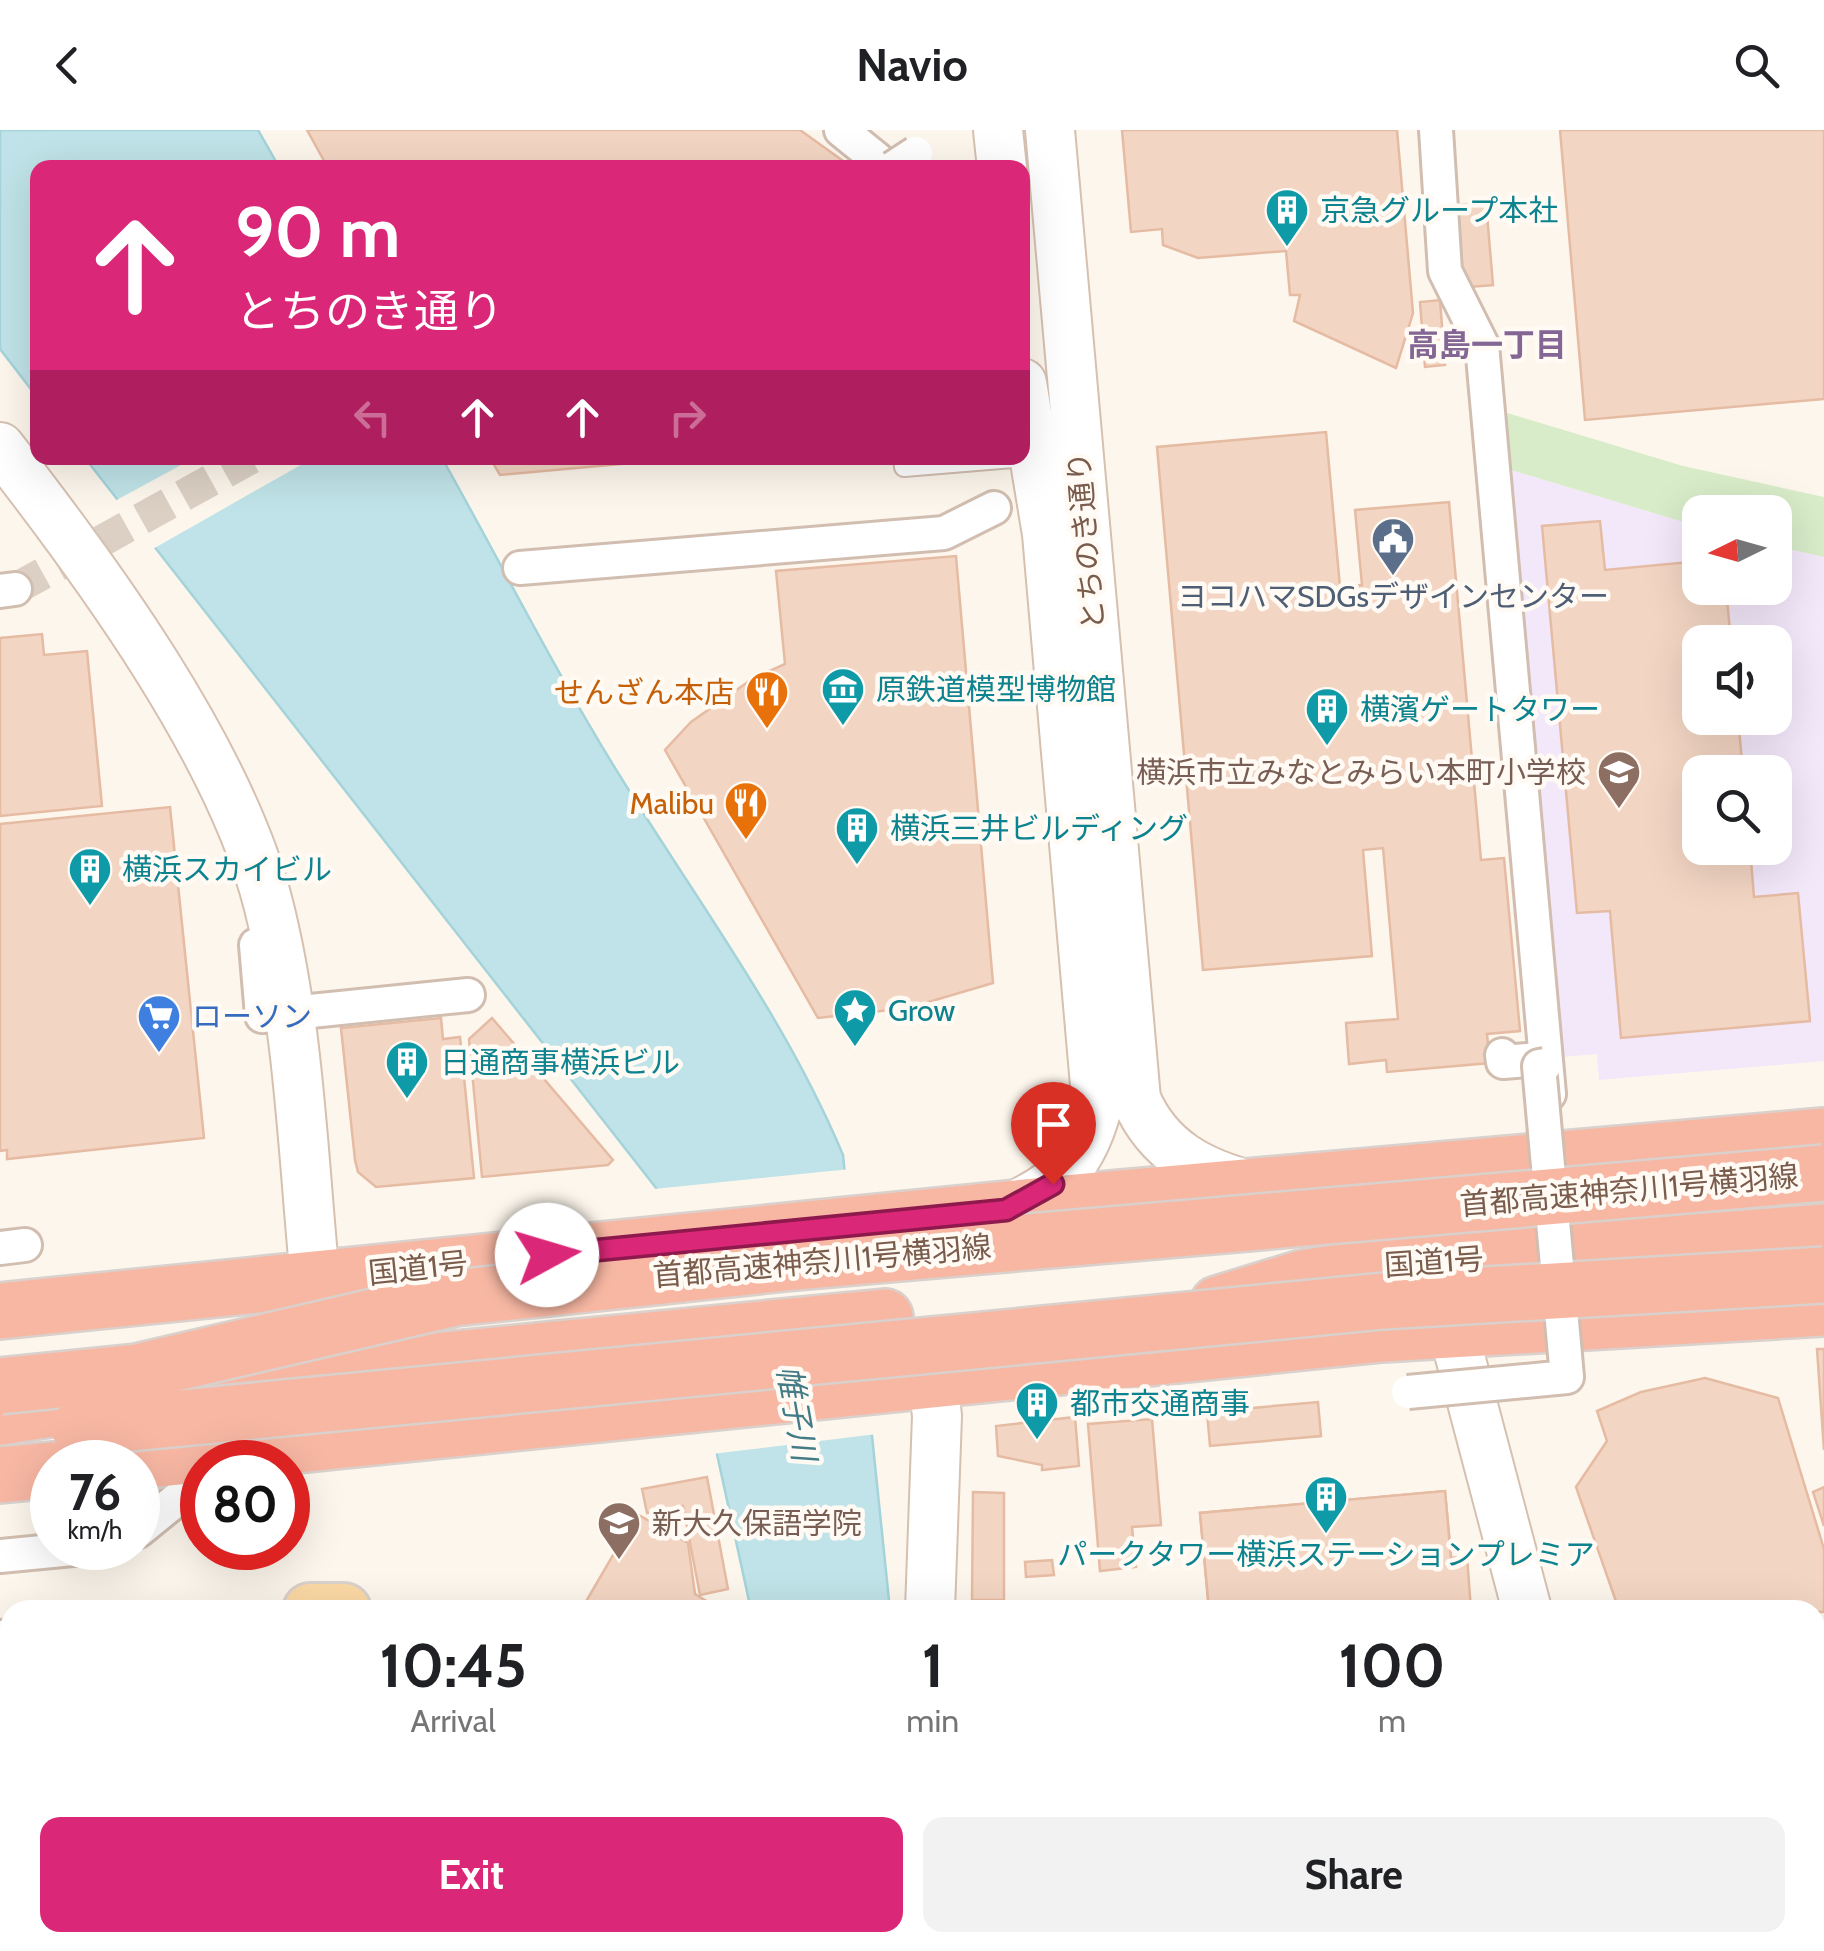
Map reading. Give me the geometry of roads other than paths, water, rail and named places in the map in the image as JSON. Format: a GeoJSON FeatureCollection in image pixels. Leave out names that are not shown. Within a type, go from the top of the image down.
{"type":"FeatureCollection","features":[{"type":"Feature","properties":{"kind":"highway","name":"国道1号"},"geometry":{"type":"LineString","coordinates":[[0,1312],[1074,1202],[1824,1136]]}},
{"type":"Feature","properties":{"kind":"highway","name":"首都高速神奈川1号横羽線"},"geometry":{"type":"LineString","coordinates":[[0,1344],[786,1263],[1824,1173]]}},
{"type":"Feature","properties":{"kind":"highway","name":"国道1号"},"geometry":{"type":"LineString","coordinates":[[1074,1202],[1341,1228],[1824,1190]]}},
{"type":"Feature","properties":{"kind":"highway"},"geometry":{"type":"LineString","coordinates":[[0,1418],[220,1382],[668,1324],[1824,1211]]}},
{"type":"Feature","properties":{"kind":"highway","name":"国道1号"},"geometry":{"type":"LineString","coordinates":[[1060,1367],[1186,1314],[1303,1278],[1370,1267],[1824,1232]]}},
{"type":"Feature","properties":{"kind":"highway"},"geometry":{"type":"LineString","coordinates":[[0,1368],[1480,1268],[1824,1257]]}},
{"type":"Feature","properties":{"kind":"highway"},"geometry":{"type":"LineString","coordinates":[[146,1440],[1383,1301],[1824,1275]]}},
{"type":"Feature","properties":{"kind":"highway"},"geometry":{"type":"LineString","coordinates":[[0,1386],[137,1372],[455,1298]]}},
{"type":"Feature","properties":{"kind":"highway","name":"国道1号"},"geometry":{"type":"LineString","coordinates":[[310,1444],[880,1384],[1453,1330],[1824,1308]]}},
{"type":"Feature","properties":{"kind":"highway"},"geometry":{"type":"LineString","coordinates":[[0,1434],[30,1441]]}},
{"type":"Feature","properties":{"kind":"highway"},"geometry":{"type":"LineString","coordinates":[[0,1445],[30,1447]]}},
{"type":"Feature","properties":{"kind":"highway"},"geometry":{"type":"LineString","coordinates":[[0,1476],[30,1464]]}},
{"type":"Feature","properties":{"kind":"street"},"geometry":{"type":"LineString","coordinates":[[841,130],[881,160]]}},
{"type":"Feature","properties":{"kind":"street"},"geometry":{"type":"LineString","coordinates":[[998,130],[1001,160]]}},
{"type":"Feature","properties":{"kind":"street","name":"とちのき通り"},"geometry":{"type":"LineString","coordinates":[[1006,1210],[1053,1184],[1084,1151],[1097,1108],[1115,1082],[1050,130]]}},
{"type":"Feature","properties":{"kind":"street"},"geometry":{"type":"LineString","coordinates":[[1436,130],[1445,271],[1482,345],[1550,1098]]}},
{"type":"Feature","properties":{"kind":"street"},"geometry":{"type":"LineString","coordinates":[[0,447],[63,528],[180,708],[243,832],[268,900],[276,938],[315,1279]]}},
{"type":"Feature","properties":{"kind":"street","name":"とちのき通り"},"geometry":{"type":"LineString","coordinates":[[1025,465],[1049,553],[1115,1082],[1166,1146],[1192,1165],[1253,1186]]}},
{"type":"Feature","properties":{"kind":"street"},"geometry":{"type":"LineString","coordinates":[[520,568],[944,534],[994,508]]}},
{"type":"Feature","properties":{"kind":"street"},"geometry":{"type":"LineString","coordinates":[[287,1012],[468,995]]}},
{"type":"Feature","properties":{"kind":"street"},"geometry":{"type":"LineString","coordinates":[[1408,1392],[1567,1377],[1542,1065],[1539,1058],[1503,1062],[1502,1054]]}},
{"type":"Feature","properties":{"kind":"street"},"geometry":{"type":"LineString","coordinates":[[1453,1330],[1524,1600]]}},
{"type":"Feature","properties":{"kind":"street"},"geometry":{"type":"LineString","coordinates":[[930,1600],[937,1416],[934,1379]]}},
{"type":"Feature","properties":{"kind":"street"},"geometry":{"type":"LineString","coordinates":[[160,1513],[180,1497]]}},
{"type":"Feature","properties":{"kind":"street"},"geometry":{"type":"LineString","coordinates":[[0,1556],[30,1553]]}},
{"type":"Feature","properties":{"kind":"water"},"geometry":{"type":"Polygon","coordinates":[[[0,130],[258,130],[275,160],[30,160],[30,388],[0,349],[0,130]]]}},
{"type":"Feature","properties":{"kind":"water","name":"帷子川"},"geometry":{"type":"Polygon","coordinates":[[[90,465],[446,465],[596,737],[768,1008],[843,1155],[889,1600],[749,1600],[660,1193],[90,465]]]}},
{"type":"Feature","properties":{"kind":"tunnel"},"geometry":{"type":"LineString","coordinates":[[15,589],[238,465]]}},
{"type":"Feature","properties":{"kind":"place","name":"京急グループ本社"},"geometry":{"type":"Point","coordinates":[1287,248]}},
{"type":"Feature","properties":{"kind":"place","name":"ヨコハマSDGsデザインセンター"},"geometry":{"type":"Point","coordinates":[1393,577]}},
{"type":"Feature","properties":{"kind":"place","name":"原鉄道模型博物館"},"geometry":{"type":"Point","coordinates":[843,727]}},
{"type":"Feature","properties":{"kind":"place","name":"せんざん本店"},"geometry":{"type":"Point","coordinates":[767,730]}},
{"type":"Feature","properties":{"kind":"place","name":"横濱ゲートタワー"},"geometry":{"type":"Point","coordinates":[1327,747]}},
{"type":"Feature","properties":{"kind":"place","name":"横浜市立みなとみらい本町小学校"},"geometry":{"type":"Point","coordinates":[1619,810]}},
{"type":"Feature","properties":{"kind":"place","name":"Malibu"},"geometry":{"type":"Point","coordinates":[746,841]}},
{"type":"Feature","properties":{"kind":"place","name":"横浜三井ビルディング"},"geometry":{"type":"Point","coordinates":[857,866]}},
{"type":"Feature","properties":{"kind":"place","name":"横浜スカイビル"},"geometry":{"type":"Point","coordinates":[90,907]}},
{"type":"Feature","properties":{"kind":"place","name":"Grow"},"geometry":{"type":"Point","coordinates":[855,1048]}},
{"type":"Feature","properties":{"kind":"place","name":"ローソン"},"geometry":{"type":"Point","coordinates":[159,1054]}},
{"type":"Feature","properties":{"kind":"place","name":"日通商事横浜ビル"},"geometry":{"type":"Point","coordinates":[407,1100]}},
{"type":"Feature","properties":{"kind":"place","name":"都市交通商事"},"geometry":{"type":"Point","coordinates":[1037,1441]}},
{"type":"Feature","properties":{"kind":"place","name":"パークタワー横浜ステーションプレミア"},"geometry":{"type":"Point","coordinates":[1326,1535]}},
{"type":"Feature","properties":{"kind":"place","name":"新大久保語学院"},"geometry":{"type":"Point","coordinates":[619,1561]}},
{"type":"Feature","properties":{"kind":"district","name":"高島一丁目"},"geometry":{"type":"Point","coordinates":[1487,344]}}]}
